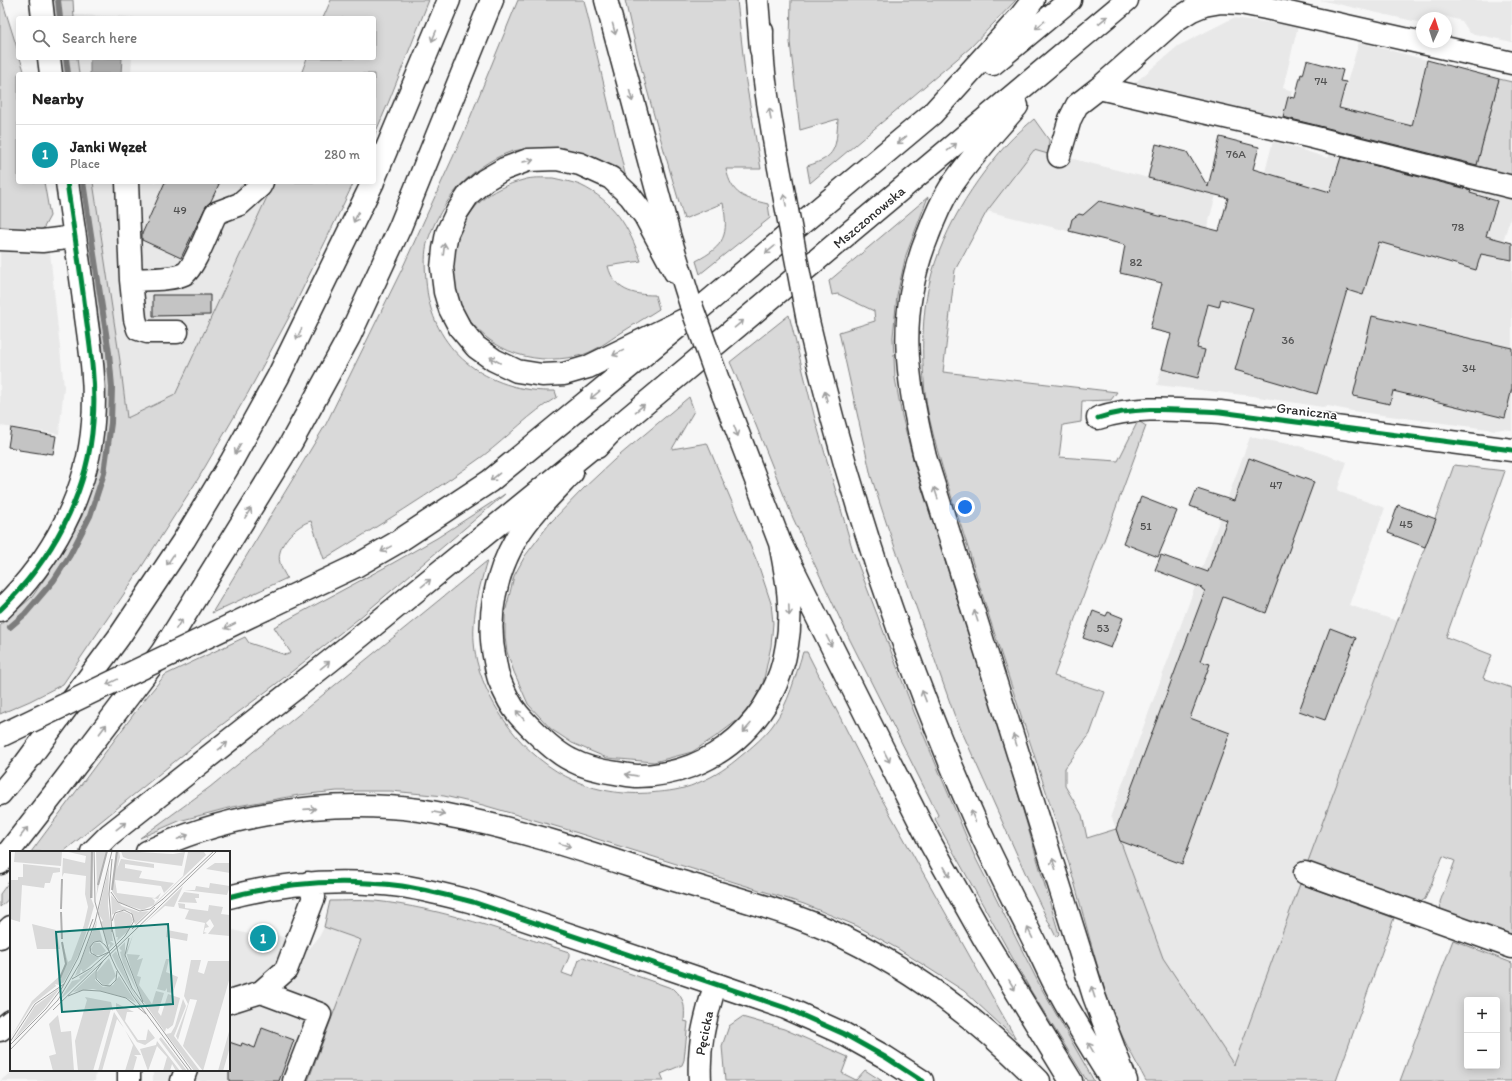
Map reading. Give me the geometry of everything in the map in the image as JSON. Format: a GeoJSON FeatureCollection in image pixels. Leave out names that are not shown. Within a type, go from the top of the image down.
{"type":"FeatureCollection","features":[{"type":"Feature","properties":{"kind":"main road"},"geometry":{"type":"LineString","coordinates":[[41,0],[43,16]]}},
{"type":"Feature","properties":{"kind":"main road"},"geometry":{"type":"LineString","coordinates":[[376,174],[449,0]]}},
{"type":"Feature","properties":{"kind":"main road"},"geometry":{"type":"LineString","coordinates":[[0,863],[162,652],[292,443],[349,337],[400,228],[492,0]]}},
{"type":"Feature","properties":{"kind":"main road"},"geometry":{"type":"LineString","coordinates":[[606,0],[665,241],[780,543],[931,844],[984,940],[1071,1081]]}},
{"type":"Feature","properties":{"kind":"main road"},"geometry":{"type":"LineString","coordinates":[[757,0],[761,49],[776,152],[808,321],[824,390],[868,539],[899,631],[935,725],[978,826],[1059,992],[1112,1081]]}},
{"type":"Feature","properties":{"kind":"main road"},"geometry":{"type":"LineString","coordinates":[[761,49],[763,0]]}},
{"type":"Feature","properties":{"kind":"main road"},"geometry":{"type":"LineString","coordinates":[[932,114],[1020,17],[1033,0]]}},
{"type":"Feature","properties":{"kind":"main road"},"geometry":{"type":"LineString","coordinates":[[0,736],[356,566],[396,543],[490,481],[691,311],[1070,0]]}},
{"type":"Feature","properties":{"kind":"main road","name":"Mszczonowska"},"geometry":{"type":"LineString","coordinates":[[610,433],[1127,0]]}},
{"type":"Feature","properties":{"kind":"main road"},"geometry":{"type":"LineString","coordinates":[[1059,156],[1070,119],[1077,105],[1099,88],[1176,20],[1192,10],[1204,5],[1221,2],[1240,3],[1512,63]]}},
{"type":"Feature","properties":{"kind":"main road"},"geometry":{"type":"LineString","coordinates":[[1080,40],[1025,97],[974,156],[949,190],[931,226],[918,258],[910,292],[907,317],[907,344],[909,379],[915,416],[925,457],[1094,996],[1126,1081]]}},
{"type":"Feature","properties":{"kind":"main road"},"geometry":{"type":"LineString","coordinates":[[49,60],[51,72]]}},
{"type":"Feature","properties":{"kind":"main road"},"geometry":{"type":"LineString","coordinates":[[1099,88],[1308,136],[1512,187]]}},
{"type":"Feature","properties":{"kind":"main road"},"geometry":{"type":"LineString","coordinates":[[665,241],[630,196],[611,178],[580,164],[557,159],[528,160],[504,169],[485,180],[469,194],[457,212],[447,233],[444,249],[442,268],[444,292],[450,309],[460,328],[476,347],[494,360],[517,371],[542,375],[564,374],[588,367],[691,311]]}},
{"type":"Feature","properties":{"kind":"main road"},"geometry":{"type":"LineString","coordinates":[[0,610],[25,584],[44,560],[56,541],[74,502],[85,468],[93,424],[94,398],[92,360],[67,184]]}},
{"type":"Feature","properties":{"kind":"main road"},"geometry":{"type":"LineString","coordinates":[[126,184],[131,280],[135,319],[138,329],[147,332],[176,332]]}},
{"type":"Feature","properties":{"kind":"main road"},"geometry":{"type":"LineString","coordinates":[[131,280],[168,278],[185,274],[192,266],[216,213],[240,204],[261,184]]}},
{"type":"Feature","properties":{"kind":"main road"},"geometry":{"type":"LineString","coordinates":[[0,794],[25,764],[119,637],[184,540],[227,469],[278,377],[372,184]]}},
{"type":"Feature","properties":{"kind":"main road"},"geometry":{"type":"LineString","coordinates":[[0,239],[42,241],[75,237]]}},
{"type":"Feature","properties":{"kind":"main road","name":"Graniczna"},"geometry":{"type":"LineString","coordinates":[[1098,418],[1116,412],[1135,410],[1174,409],[1220,412],[1512,450]]}},
{"type":"Feature","properties":{"kind":"main road"},"geometry":{"type":"LineString","coordinates":[[610,433],[554,492],[517,536],[505,561],[495,589],[491,616],[492,644],[498,678],[517,713],[545,742],[571,760],[601,771],[637,776],[672,772],[702,762],[724,750],[740,736],[765,708],[780,674],[787,646],[790,614],[788,584],[780,543]]}},
{"type":"Feature","properties":{"kind":"main road"},"geometry":{"type":"LineString","coordinates":[[93,851],[110,835],[330,661],[610,433]]}},
{"type":"Feature","properties":{"kind":"main road"},"geometry":{"type":"LineString","coordinates":[[150,851],[237,819],[305,809],[354,806],[390,807],[433,812],[538,836],[796,917],[851,941],[888,961],[953,1004],[1015,1056],[1039,1081]]}},
{"type":"Feature","properties":{"kind":"main road"},"geometry":{"type":"LineString","coordinates":[[1305,873],[1512,947]]}},
{"type":"Feature","properties":{"kind":"main road"},"geometry":{"type":"LineString","coordinates":[[230,897],[280,886],[332,882],[393,886],[436,892],[473,902],[786,1008],[844,1034],[885,1057],[922,1081]]}},
{"type":"Feature","properties":{"kind":"main road"},"geometry":{"type":"LineString","coordinates":[[230,1002],[261,992],[286,970],[314,897],[308,883]]}},
{"type":"Feature","properties":{"kind":"main road"},"geometry":{"type":"LineString","coordinates":[[0,937],[10,928]]}},
{"type":"Feature","properties":{"kind":"main road"},"geometry":{"type":"LineString","coordinates":[[0,950],[10,942]]}},
{"type":"Feature","properties":{"kind":"main road","name":"Pęcicka"},"geometry":{"type":"LineString","coordinates":[[700,1081],[700,1040],[715,985]]}},
{"type":"Feature","properties":{"kind":"main road"},"geometry":{"type":"LineString","coordinates":[[261,992],[320,1014],[294,1081]]}},
{"type":"Feature","properties":{"kind":"main road"},"geometry":{"type":"LineString","coordinates":[[0,1030],[10,1022]]}},
{"type":"Feature","properties":{"kind":"main road"},"geometry":{"type":"LineString","coordinates":[[182,1081],[186,1071]]}},
{"type":"Feature","properties":{"kind":"shaded area"},"geometry":{"type":"Polygon","coordinates":[[[0,0],[2,0],[16,45],[16,60],[21,60],[24,72],[16,72],[16,184],[44,184],[50,216],[43,229],[30,232],[0,229],[0,0]]]}},
{"type":"Feature","properties":{"kind":"shaded area"},"geometry":{"type":"Polygon","coordinates":[[[53,0],[73,0],[74,16],[55,16],[53,0]]]}},
{"type":"Feature","properties":{"kind":"shaded area"},"geometry":{"type":"Polygon","coordinates":[[[331,0],[429,0],[376,131],[376,72],[302,72],[306,60],[376,60],[376,16],[324,16],[331,0]]]}},
{"type":"Feature","properties":{"kind":"shaded area"},"geometry":{"type":"Polygon","coordinates":[[[518,0],[584,0],[626,178],[602,161],[558,148],[517,150],[496,158],[482,166],[470,176],[449,199],[441,212],[428,240],[426,249],[426,280],[430,305],[438,327],[451,346],[466,362],[485,375],[507,384],[530,390],[555,391],[557,397],[538,410],[492,449],[464,470],[405,509],[324,559],[311,521],[305,523],[288,537],[279,556],[282,569],[287,578],[212,613],[326,424],[402,269],[463,135],[518,0]]]}},
{"type":"Feature","properties":{"kind":"shaded area"},"geometry":{"type":"Polygon","coordinates":[[[625,0],[737,0],[746,82],[761,169],[726,169],[735,190],[752,200],[768,204],[770,218],[700,274],[696,261],[706,256],[719,244],[723,238],[725,231],[725,214],[723,203],[684,219],[645,83],[625,0]]]}},
{"type":"Feature","properties":{"kind":"shaded area"},"geometry":{"type":"Polygon","coordinates":[[[791,0],[1016,0],[970,48],[810,183],[807,166],[824,159],[833,150],[837,137],[838,119],[800,130],[790,42],[791,0]]]}},
{"type":"Feature","properties":{"kind":"shaded area"},"geometry":{"type":"Polygon","coordinates":[[[1320,0],[1512,0],[1512,42],[1470,33],[1462,21],[1452,18],[1452,12],[1416,12],[1416,22],[1320,0]]]}},
{"type":"Feature","properties":{"kind":"shaded area"},"geometry":{"type":"Polygon","coordinates":[[[74,15],[104,16],[74,16],[74,15]]]}},
{"type":"Feature","properties":{"kind":"shaded area"},"geometry":{"type":"Polygon","coordinates":[[[1233,18],[1298,26],[1283,88],[1293,91],[1291,97],[1339,109],[1359,42],[1499,79],[1476,168],[1130,87],[1178,46],[1233,18]]]}},
{"type":"Feature","properties":{"kind":"shaded area"},"geometry":{"type":"Polygon","coordinates":[[[59,60],[77,60],[79,72],[61,72],[59,60]]]}},
{"type":"Feature","properties":{"kind":"shaded area"},"geometry":{"type":"Polygon","coordinates":[[[77,60],[132,60],[131,72],[79,72],[77,60]]]}},
{"type":"Feature","properties":{"kind":"shaded area"},"geometry":{"type":"Polygon","coordinates":[[[90,60],[122,60],[121,72],[90,72],[90,60]]]}},
{"type":"Feature","properties":{"kind":"shaded area"},"geometry":{"type":"Polygon","coordinates":[[[1499,79],[1512,82],[1512,181],[1476,168],[1499,79]]]}},
{"type":"Feature","properties":{"kind":"shaded area"},"geometry":{"type":"Polygon","coordinates":[[[1034,119],[1049,140],[1048,154],[1034,150],[987,211],[955,270],[943,372],[1117,392],[1111,400],[1082,401],[1081,422],[1063,425],[1059,457],[1118,461],[1137,423],[1140,422],[1146,426],[1054,676],[1105,692],[1090,734],[1065,768],[1065,786],[1082,815],[1087,838],[1116,829],[1163,958],[1234,1065],[1300,884],[1394,918],[1336,1081],[1146,1081],[1119,1029],[1104,988],[1064,845],[942,468],[929,417],[924,377],[923,335],[925,308],[929,285],[943,241],[965,200],[992,161],[1017,134],[1034,119]]]}},
{"type":"Feature","properties":{"kind":"shaded area"},"geometry":{"type":"Polygon","coordinates":[[[1273,141],[1328,158],[1336,150],[1512,195],[1512,213],[1498,257],[1512,260],[1512,430],[1495,430],[1352,411],[1328,406],[1322,407],[1252,396],[1157,385],[1189,265],[1152,252],[987,211],[1034,149],[1216,195],[1205,235],[1244,244],[1273,141]]]}},
{"type":"Feature","properties":{"kind":"shaded area"},"geometry":{"type":"Polygon","coordinates":[[[530,178],[553,178],[580,185],[592,191],[619,216],[631,237],[641,261],[608,266],[611,274],[619,286],[625,290],[639,294],[655,295],[659,309],[588,353],[560,359],[542,359],[509,351],[494,343],[480,332],[469,319],[459,303],[455,291],[453,263],[455,250],[464,223],[484,198],[500,188],[530,178]]]}},
{"type":"Feature","properties":{"kind":"shaded area"},"geometry":{"type":"Polygon","coordinates":[[[77,184],[93,184],[127,418],[175,395],[273,184],[353,184],[288,319],[248,393],[198,479],[126,591],[63,684],[0,714],[0,625],[32,597],[60,556],[82,516],[93,481],[104,432],[106,387],[102,341],[77,184]]]}},
{"type":"Feature","properties":{"kind":"shaded area"},"geometry":{"type":"Polygon","coordinates":[[[93,184],[273,184],[175,395],[127,418],[93,184]]]}},
{"type":"Feature","properties":{"kind":"shaded area"},"geometry":{"type":"Polygon","coordinates":[[[928,197],[906,255],[897,295],[893,337],[895,378],[902,416],[915,467],[1008,759],[1059,934],[1056,937],[1032,888],[954,714],[871,476],[839,332],[875,321],[874,311],[838,294],[832,295],[829,281],[928,197]]]}},
{"type":"Feature","properties":{"kind":"shaded area"},"geometry":{"type":"Polygon","coordinates":[[[0,248],[50,252],[64,387],[59,434],[0,426],[0,248]]]}},
{"type":"Feature","properties":{"kind":"shaded area"},"geometry":{"type":"Polygon","coordinates":[[[789,315],[815,419],[853,551],[914,712],[974,855],[1039,984],[1094,1081],[1087,1081],[1031,991],[935,819],[938,815],[848,636],[793,518],[730,362],[789,315]]]}},
{"type":"Feature","properties":{"kind":"shaded area"},"geometry":{"type":"Polygon","coordinates":[[[689,397],[694,411],[672,449],[707,443],[758,564],[771,603],[773,623],[771,646],[763,683],[753,702],[739,719],[692,752],[654,762],[607,758],[572,743],[551,729],[528,704],[507,652],[505,637],[505,613],[514,576],[525,556],[550,523],[614,460],[689,397]]]}},
{"type":"Feature","properties":{"kind":"shaded area"},"geometry":{"type":"Polygon","coordinates":[[[1250,437],[1299,446],[1347,462],[1337,491],[1385,508],[1349,605],[1397,621],[1234,1065],[1163,958],[1111,815],[1250,437]]]}},
{"type":"Feature","properties":{"kind":"shaded area"},"geometry":{"type":"Polygon","coordinates":[[[1454,465],[1505,471],[1446,637],[1492,655],[1483,678],[1512,688],[1512,936],[1441,912],[1440,902],[1455,861],[1443,856],[1425,899],[1419,903],[1356,879],[1307,864],[1454,465]]]}},
{"type":"Feature","properties":{"kind":"shaded area"},"geometry":{"type":"Polygon","coordinates":[[[505,494],[358,619],[276,684],[195,745],[64,851],[32,851],[145,699],[165,675],[245,637],[249,643],[286,655],[291,653],[274,627],[437,538],[505,494]]]}},
{"type":"Feature","properties":{"kind":"shaded area"},"geometry":{"type":"Polygon","coordinates":[[[487,561],[477,598],[474,624],[477,662],[486,688],[494,704],[509,727],[539,759],[575,781],[594,788],[637,794],[670,791],[685,788],[721,771],[754,745],[779,717],[787,699],[803,652],[807,652],[879,794],[1016,1039],[964,991],[900,950],[857,926],[804,904],[565,829],[483,805],[444,796],[391,791],[337,791],[299,795],[232,807],[179,821],[140,838],[210,787],[487,561]]]}},
{"type":"Feature","properties":{"kind":"shaded area"},"geometry":{"type":"Polygon","coordinates":[[[10,880],[10,898],[0,907],[0,894],[10,880]]]}},
{"type":"Feature","properties":{"kind":"shaded area"},"geometry":{"type":"Polygon","coordinates":[[[330,901],[375,901],[400,904],[449,915],[569,952],[569,957],[562,973],[573,977],[579,960],[583,957],[674,989],[682,1000],[684,1007],[684,1021],[688,1022],[684,1060],[682,1065],[661,1074],[664,1081],[308,1081],[361,940],[324,927],[330,901]]]}},
{"type":"Feature","properties":{"kind":"shaded area"},"geometry":{"type":"Polygon","coordinates":[[[257,927],[310,948],[319,937],[324,927],[361,940],[308,1081],[153,1081],[153,1071],[230,1071],[230,929],[249,934],[257,927]]]}},
{"type":"Feature","properties":{"kind":"shaded area"},"geometry":{"type":"Polygon","coordinates":[[[1453,940],[1512,963],[1512,1081],[1400,1081],[1453,940]]]}},
{"type":"Feature","properties":{"kind":"shaded area"},"geometry":{"type":"Polygon","coordinates":[[[742,1017],[784,1029],[848,1057],[842,1073],[856,1080],[865,1070],[882,1081],[725,1081],[722,1046],[729,1026],[742,1017]]]}},
{"type":"Feature","properties":{"kind":"shaded area"},"geometry":{"type":"Polygon","coordinates":[[[13,1071],[96,1071],[95,1081],[0,1081],[13,1071]]]}},
{"type":"Feature","properties":{"kind":"building"},"geometry":{"type":"Polygon","coordinates":[[[1307,60],[1343,70],[1340,81],[1346,82],[1339,108],[1412,126],[1427,60],[1499,79],[1477,165],[1283,117],[1288,97],[1295,98],[1301,74],[1303,75],[1307,60]]]}},
{"type":"Feature","properties":{"kind":"building"},"geometry":{"type":"Polygon","coordinates":[[[1220,137],[1259,147],[1253,169],[1330,192],[1341,157],[1471,190],[1470,193],[1497,201],[1486,236],[1512,243],[1512,260],[1481,254],[1476,270],[1379,242],[1363,295],[1347,290],[1317,394],[1235,370],[1253,308],[1221,299],[1219,307],[1208,304],[1197,348],[1205,350],[1198,378],[1162,369],[1171,334],[1150,329],[1162,283],[1120,273],[1125,245],[1069,231],[1072,219],[1079,214],[1083,215],[1099,201],[1219,231],[1228,198],[1148,178],[1156,144],[1187,152],[1208,187],[1220,137]]]}},
{"type":"Feature","properties":{"kind":"building"},"geometry":{"type":"Polygon","coordinates":[[[164,184],[219,184],[211,201],[205,208],[181,258],[142,240],[142,234],[164,184]]]}},
{"type":"Feature","properties":{"kind":"building"},"geometry":{"type":"Polygon","coordinates":[[[153,295],[210,295],[210,315],[153,316],[153,295]]]}},
{"type":"Feature","properties":{"kind":"building"},"geometry":{"type":"Polygon","coordinates":[[[1372,316],[1512,348],[1512,388],[1505,418],[1393,391],[1390,404],[1353,396],[1372,316]]]}},
{"type":"Feature","properties":{"kind":"building"},"geometry":{"type":"Polygon","coordinates":[[[11,428],[56,436],[53,454],[19,450],[8,447],[11,428]]]}},
{"type":"Feature","properties":{"kind":"building"},"geometry":{"type":"Polygon","coordinates":[[[1249,458],[1314,482],[1266,613],[1223,597],[1200,661],[1210,664],[1190,718],[1230,733],[1182,864],[1120,841],[1116,829],[1205,591],[1202,588],[1155,570],[1161,555],[1208,572],[1227,520],[1190,506],[1197,489],[1234,501],[1249,458]]]}},
{"type":"Feature","properties":{"kind":"building"},"geometry":{"type":"Polygon","coordinates":[[[1141,497],[1177,511],[1158,557],[1123,543],[1141,497]]]}},
{"type":"Feature","properties":{"kind":"building"},"geometry":{"type":"Polygon","coordinates":[[[1398,505],[1436,519],[1425,547],[1388,533],[1398,505]]]}},
{"type":"Feature","properties":{"kind":"building"},"geometry":{"type":"Polygon","coordinates":[[[1093,611],[1106,616],[1108,612],[1123,618],[1111,648],[1083,638],[1093,611]]]}},
{"type":"Feature","properties":{"kind":"building"},"geometry":{"type":"Polygon","coordinates":[[[1330,628],[1356,638],[1325,720],[1299,711],[1330,628]]]}},
{"type":"Feature","properties":{"kind":"building"},"geometry":{"type":"Polygon","coordinates":[[[262,1028],[294,1040],[279,1081],[229,1081],[230,1042],[241,1046],[242,1043],[255,1048],[262,1028]]]}},
{"type":"Feature","properties":{"kind":"waterway"},"geometry":{"type":"LineString","coordinates":[[58,0],[60,16]]}},
{"type":"Feature","properties":{"kind":"waterway"},"geometry":{"type":"LineString","coordinates":[[66,60],[68,72]]}},
{"type":"Feature","properties":{"kind":"waterway"},"geometry":{"type":"LineString","coordinates":[[10,627],[25,614],[54,580],[70,555],[90,516],[104,473],[111,423],[112,387],[109,353],[83,184]]}},
{"type":"Feature","properties":{"kind":"cycle path"},"geometry":{"type":"LineString","coordinates":[[0,610],[35,570],[51,548],[64,525],[75,501],[84,475],[90,449],[94,409],[90,343],[67,184]]}},
{"type":"Feature","properties":{"kind":"cycle path"},"geometry":{"type":"LineString","coordinates":[[1098,418],[1128,411],[1158,409],[1220,412],[1512,450]]}},
{"type":"Feature","properties":{"kind":"cycle path"},"geometry":{"type":"LineString","coordinates":[[230,897],[293,885],[337,882],[402,886],[473,902],[786,1008],[844,1034],[885,1057],[922,1081]]}},
{"type":"Feature","properties":{"kind":"place","name":"Janki Węzeł"},"geometry":{"type":"Point","coordinates":[263,938]}}]}
